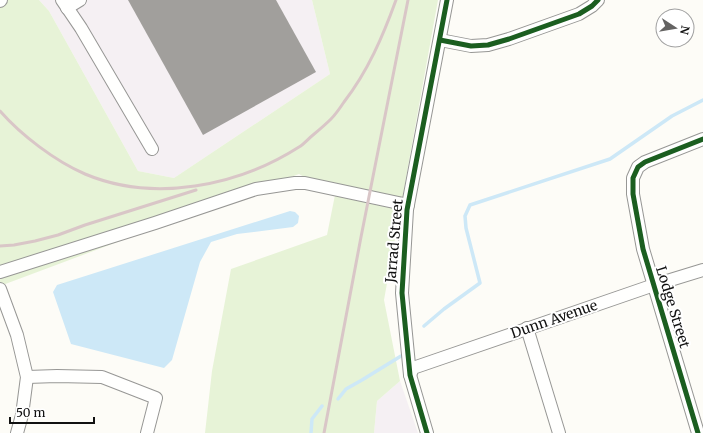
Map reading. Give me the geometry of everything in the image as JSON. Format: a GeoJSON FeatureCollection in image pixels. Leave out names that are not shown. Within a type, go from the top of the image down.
{"type":"FeatureCollection","features":[{"type":"Feature","properties":{"kind":"street"},"geometry":{"type":"LineString","coordinates":[[80,0],[65,4],[81,28],[152,149]]}},
{"type":"Feature","properties":{"kind":"street","name":"Jarrad Street"},"geometry":{"type":"LineString","coordinates":[[427,433],[410,375],[402,293],[408,205],[448,0]]}},
{"type":"Feature","properties":{"kind":"street"},"geometry":{"type":"LineString","coordinates":[[440,40],[471,46],[488,45],[579,14],[592,6],[598,0]]}},
{"type":"Feature","properties":{"kind":"street","name":"Lodge Street"},"geometry":{"type":"LineString","coordinates":[[698,433],[643,249],[633,187],[634,178],[638,167],[645,162],[703,139]]}},
{"type":"Feature","properties":{"kind":"street"},"geometry":{"type":"LineString","coordinates":[[0,272],[262,188],[304,183],[408,205]]}},
{"type":"Feature","properties":{"kind":"street","name":"Dunn Avenue"},"geometry":{"type":"LineString","coordinates":[[410,375],[413,368],[654,285],[703,270]]}},
{"type":"Feature","properties":{"kind":"street"},"geometry":{"type":"LineString","coordinates":[[0,289],[17,335],[27,378],[22,415],[16,433]]}},
{"type":"Feature","properties":{"kind":"street"},"geometry":{"type":"LineString","coordinates":[[527,328],[559,433]]}},
{"type":"Feature","properties":{"kind":"street"},"geometry":{"type":"LineString","coordinates":[[27,378],[102,377],[156,398],[147,433]]}},
{"type":"Feature","properties":{"kind":"shaded area"},"geometry":{"type":"Polygon","coordinates":[[[39,0],[312,0],[330,74],[174,178],[138,171],[49,11],[39,0]]]}},
{"type":"Feature","properties":{"kind":"shaded area"},"geometry":{"type":"Polygon","coordinates":[[[400,381],[418,433],[374,433],[377,401],[400,381]]]}},
{"type":"Feature","properties":{"kind":"green space"},"geometry":{"type":"Polygon","coordinates":[[[0,0],[39,0],[49,11],[138,171],[174,178],[330,74],[312,0],[438,0],[384,300],[400,381],[377,401],[374,433],[205,433],[212,371],[231,269],[327,235],[335,195],[299,174],[0,286],[0,0]]]}},
{"type":"Feature","properties":{"kind":"water"},"geometry":{"type":"Polygon","coordinates":[[[290,211],[295,212],[299,216],[298,223],[293,227],[237,234],[211,242],[200,262],[172,360],[164,368],[71,344],[53,292],[57,285],[290,211]]]}},
{"type":"Feature","properties":{"kind":"building"},"geometry":{"type":"Polygon","coordinates":[[[128,0],[276,0],[316,72],[203,135],[128,0]]]}},
{"type":"Feature","properties":{"kind":"waterway"},"geometry":{"type":"LineString","coordinates":[[424,326],[444,309],[480,283],[466,228],[465,216],[470,205],[610,159],[672,116],[703,100]]}},
{"type":"Feature","properties":{"kind":"waterway"},"geometry":{"type":"LineString","coordinates":[[338,399],[346,389],[401,356]]}},
{"type":"Feature","properties":{"kind":"waterway"},"geometry":{"type":"LineString","coordinates":[[311,433],[312,419],[322,406]]}},
{"type":"Feature","properties":{"kind":"railway"},"geometry":{"type":"LineString","coordinates":[[0,111],[28,138],[50,155],[85,174],[112,183],[139,188],[167,188],[195,186],[223,180],[250,172],[275,161],[301,146],[331,119],[353,90],[368,66],[386,27],[396,0]]}},
{"type":"Feature","properties":{"kind":"railway"},"geometry":{"type":"LineString","coordinates":[[324,433],[408,0]]}},
{"type":"Feature","properties":{"kind":"railway"},"geometry":{"type":"LineString","coordinates":[[0,246],[14,245],[58,235],[196,190]]}},
{"type":"Feature","properties":{"kind":"cycle path"},"geometry":{"type":"LineString","coordinates":[[427,433],[410,375],[402,293],[407,210],[447,0]]}},
{"type":"Feature","properties":{"kind":"cycle path"},"geometry":{"type":"LineString","coordinates":[[440,40],[471,46],[488,45],[579,14],[592,6],[598,0]]}},
{"type":"Feature","properties":{"kind":"cycle path"},"geometry":{"type":"LineString","coordinates":[[698,433],[643,249],[633,194],[633,178],[638,167],[645,162],[703,139]]}}]}
